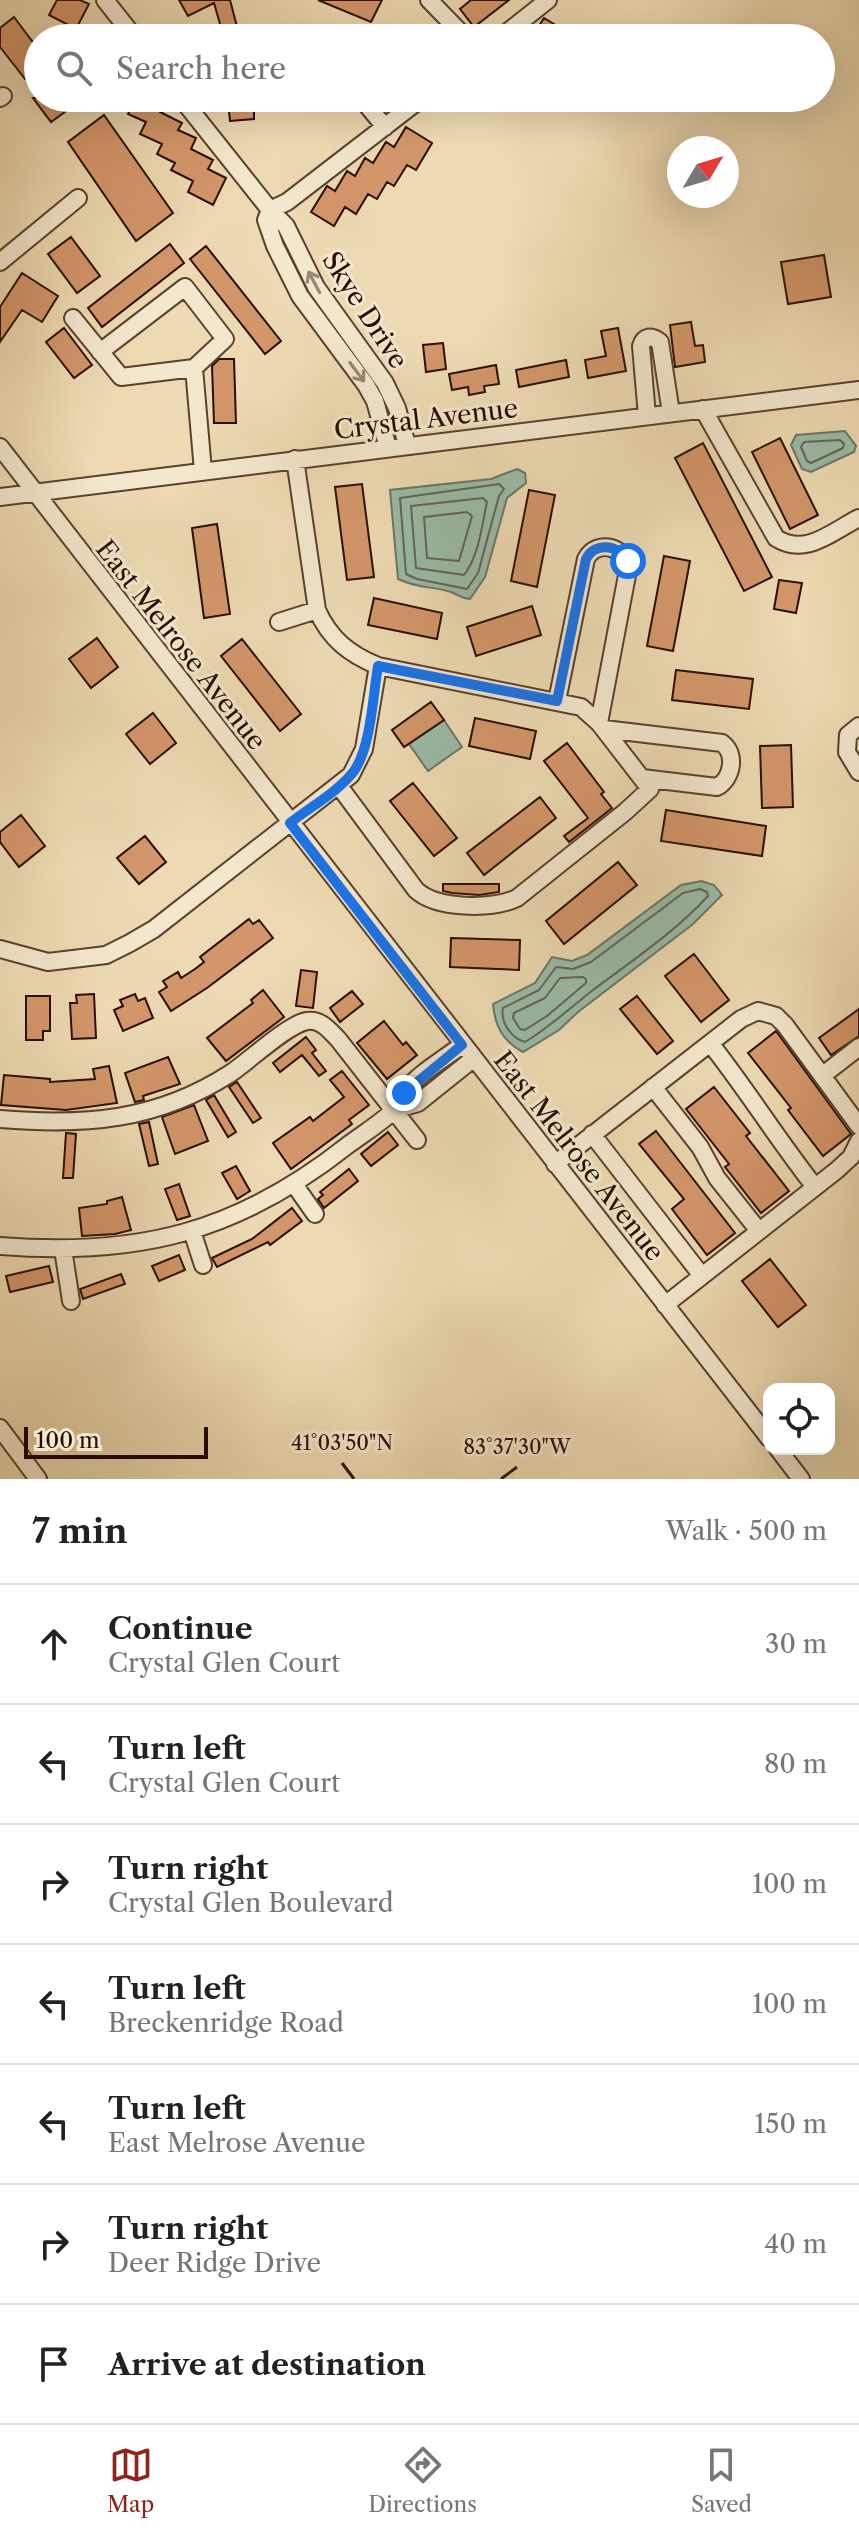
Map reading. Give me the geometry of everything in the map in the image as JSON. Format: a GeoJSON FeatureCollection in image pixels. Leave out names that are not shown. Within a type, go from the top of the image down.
{"type":"FeatureCollection","features":[{"type":"Feature","properties":{"kind":"street"},"geometry":{"type":"LineString","coordinates":[[429,0],[452,24]]}},
{"type":"Feature","properties":{"kind":"street"},"geometry":{"type":"LineString","coordinates":[[518,24],[548,0]]}},
{"type":"Feature","properties":{"kind":"street"},"geometry":{"type":"LineString","coordinates":[[111,2],[126,24]]}},
{"type":"Feature","properties":{"kind":"street","name":"Skye Drive"},"geometry":{"type":"LineString","coordinates":[[193,112],[286,226],[316,287],[385,383],[397,408],[407,445]]}},
{"type":"Feature","properties":{"kind":"street"},"geometry":{"type":"LineString","coordinates":[[373,112],[385,127]]}},
{"type":"Feature","properties":{"kind":"street"},"geometry":{"type":"LineString","coordinates":[[270,210],[287,202],[404,112]]}},
{"type":"Feature","properties":{"kind":"street"},"geometry":{"type":"LineString","coordinates":[[0,262],[78,198]]}},
{"type":"Feature","properties":{"kind":"street","name":"Skye Drive"},"geometry":{"type":"LineString","coordinates":[[270,210],[266,226],[275,246],[300,296],[375,401],[388,448]]}},
{"type":"Feature","properties":{"kind":"street"},"geometry":{"type":"LineString","coordinates":[[73,318],[100,352],[121,377],[194,368],[225,339],[185,287],[100,352]]}},
{"type":"Feature","properties":{"kind":"street"},"geometry":{"type":"LineString","coordinates":[[320,324],[340,321]]}},
{"type":"Feature","properties":{"kind":"street"},"geometry":{"type":"LineString","coordinates":[[647,416],[641,346],[649,337],[660,342],[671,413]]}},
{"type":"Feature","properties":{"kind":"street"},"geometry":{"type":"LineString","coordinates":[[194,368],[203,471]]}},
{"type":"Feature","properties":{"kind":"street","name":"Crystal Avenue"},"geometry":{"type":"LineString","coordinates":[[0,497],[859,390]]}},
{"type":"Feature","properties":{"kind":"street"},"geometry":{"type":"LineString","coordinates":[[703,409],[776,538],[789,546],[805,547],[859,518]]}},
{"type":"Feature","properties":{"kind":"street","name":"East Melrose Avenue"},"geometry":{"type":"LineString","coordinates":[[0,447],[763,1430]]}},
{"type":"Feature","properties":{"kind":"street"},"geometry":{"type":"LineString","coordinates":[[295,459],[317,610],[324,626],[342,647],[357,658],[378,666],[581,707],[601,726],[646,783],[717,787],[725,783],[729,775],[731,757],[729,748],[722,743],[601,726]]}},
{"type":"Feature","properties":{"kind":"street"},"geometry":{"type":"LineString","coordinates":[[557,701],[586,559],[590,551],[598,547],[616,549],[624,554],[628,570],[601,726]]}},
{"type":"Feature","properties":{"kind":"street"},"geometry":{"type":"LineString","coordinates":[[279,622],[317,610]]}},
{"type":"Feature","properties":{"kind":"street"},"geometry":{"type":"LineString","coordinates":[[0,949],[48,962],[106,955],[154,929],[351,775],[361,759],[378,666]]}},
{"type":"Feature","properties":{"kind":"street"},"geometry":{"type":"LineString","coordinates":[[859,726],[848,735],[847,752],[859,772]]}},
{"type":"Feature","properties":{"kind":"street"},"geometry":{"type":"LineString","coordinates":[[339,786],[416,890],[429,900],[455,905],[501,904],[517,898],[625,812],[646,783]]}},
{"type":"Feature","properties":{"kind":"street"},"geometry":{"type":"LineString","coordinates":[[555,1164],[750,1013],[767,1011],[785,1025],[859,1126]]}},
{"type":"Feature","properties":{"kind":"street"},"geometry":{"type":"LineString","coordinates":[[0,1119],[67,1123],[104,1120],[165,1105],[199,1091],[230,1073],[294,1026],[311,1020],[324,1025],[338,1039],[417,1140]]}},
{"type":"Feature","properties":{"kind":"street"},"geometry":{"type":"LineString","coordinates":[[710,1043],[815,1187]]}},
{"type":"Feature","properties":{"kind":"street"},"geometry":{"type":"LineString","coordinates":[[394,1110],[406,1089],[462,1045]]}},
{"type":"Feature","properties":{"kind":"street"},"geometry":{"type":"LineString","coordinates":[[823,1075],[859,1047]]}},
{"type":"Feature","properties":{"kind":"street"},"geometry":{"type":"LineString","coordinates":[[0,1246],[112,1248],[192,1231],[228,1218],[294,1184],[394,1110],[418,1103],[473,1059]]}},
{"type":"Feature","properties":{"kind":"street"},"geometry":{"type":"LineString","coordinates":[[653,1087],[700,1147],[717,1178],[759,1231]]}},
{"type":"Feature","properties":{"kind":"street"},"geometry":{"type":"LineString","coordinates":[[592,1134],[702,1276]]}},
{"type":"Feature","properties":{"kind":"street"},"geometry":{"type":"LineString","coordinates":[[665,1305],[851,1157],[859,1141]]}},
{"type":"Feature","properties":{"kind":"street"},"geometry":{"type":"LineString","coordinates":[[294,1184],[315,1214]]}},
{"type":"Feature","properties":{"kind":"street"},"geometry":{"type":"LineString","coordinates":[[192,1231],[203,1265]]}},
{"type":"Feature","properties":{"kind":"street"},"geometry":{"type":"LineString","coordinates":[[63,1249],[71,1301]]}},
{"type":"Feature","properties":{"kind":"street"},"geometry":{"type":"LineString","coordinates":[[0,1428],[38,1479]]}},
{"type":"Feature","properties":{"kind":"street"},"geometry":{"type":"LineString","coordinates":[[782,1455],[797,1478]]}},
{"type":"Feature","properties":{"kind":"water"},"geometry":{"type":"Polygon","coordinates":[[[845,431],[856,446],[854,452],[811,472],[802,469],[791,445],[796,435],[845,431]]]}},
{"type":"Feature","properties":{"kind":"water"},"geometry":{"type":"Polygon","coordinates":[[[517,469],[525,473],[526,483],[507,498],[485,577],[470,599],[398,579],[390,490],[491,479],[517,469]]]}},
{"type":"Feature","properties":{"kind":"water"},"geometry":{"type":"Polygon","coordinates":[[[444,720],[462,747],[428,771],[409,744],[444,720]]]}},
{"type":"Feature","properties":{"kind":"water"},"geometry":{"type":"Polygon","coordinates":[[[701,881],[714,885],[722,895],[693,924],[559,1030],[523,1052],[505,1038],[498,1026],[493,1004],[535,983],[552,957],[572,961],[587,955],[681,885],[701,881]]]}},
{"type":"Feature","properties":{"kind":"building"},"geometry":{"type":"Polygon","coordinates":[[[57,0],[80,0],[89,4],[79,24],[66,24],[49,15],[57,0]]]}},
{"type":"Feature","properties":{"kind":"building"},"geometry":{"type":"Polygon","coordinates":[[[179,0],[230,0],[236,24],[220,24],[214,3],[188,16],[179,0]]]}},
{"type":"Feature","properties":{"kind":"building"},"geometry":{"type":"Polygon","coordinates":[[[318,0],[382,0],[371,22],[318,0]]]}},
{"type":"Feature","properties":{"kind":"building"},"geometry":{"type":"Polygon","coordinates":[[[471,0],[509,0],[478,24],[472,24],[460,9],[471,0]]]}},
{"type":"Feature","properties":{"kind":"building"},"geometry":{"type":"Polygon","coordinates":[[[14,17],[24,30],[24,78],[0,47],[0,28],[14,17]]]}},
{"type":"Feature","properties":{"kind":"building"},"geometry":{"type":"Polygon","coordinates":[[[544,18],[554,24],[540,24],[544,18]]]}},
{"type":"Feature","properties":{"kind":"building"},"geometry":{"type":"Polygon","coordinates":[[[44,112],[65,112],[51,122],[44,112]]]}},
{"type":"Feature","properties":{"kind":"building"},"geometry":{"type":"Polygon","coordinates":[[[160,112],[182,123],[178,130],[196,138],[191,149],[213,160],[208,169],[226,178],[213,205],[188,192],[193,181],[171,170],[175,163],[157,154],[162,144],[140,134],[146,122],[128,114],[160,112]]]}},
{"type":"Feature","properties":{"kind":"building"},"geometry":{"type":"Polygon","coordinates":[[[229,112],[254,112],[254,119],[230,121],[229,112]]]}},
{"type":"Feature","properties":{"kind":"building"},"geometry":{"type":"Polygon","coordinates":[[[104,115],[173,213],[136,241],[68,142],[104,115]]]}},
{"type":"Feature","properties":{"kind":"building"},"geometry":{"type":"Polygon","coordinates":[[[406,127],[432,143],[416,170],[407,165],[394,186],[387,182],[377,199],[368,194],[356,214],[345,207],[334,226],[311,212],[327,186],[335,191],[347,171],[355,176],[365,158],[373,163],[386,142],[394,147],[406,127]]]}},
{"type":"Feature","properties":{"kind":"building"},"geometry":{"type":"Polygon","coordinates":[[[71,237],[100,276],[77,293],[48,254],[71,237]]]}},
{"type":"Feature","properties":{"kind":"building"},"geometry":{"type":"Polygon","coordinates":[[[170,244],[184,263],[102,327],[88,308],[170,244]]]}},
{"type":"Feature","properties":{"kind":"building"},"geometry":{"type":"Polygon","coordinates":[[[206,246],[281,341],[265,354],[190,259],[206,246]]]}},
{"type":"Feature","properties":{"kind":"building"},"geometry":{"type":"Polygon","coordinates":[[[824,255],[831,297],[788,304],[781,262],[824,255]]]}},
{"type":"Feature","properties":{"kind":"building"},"geometry":{"type":"Polygon","coordinates":[[[22,273],[58,296],[42,322],[22,310],[0,342],[0,307],[22,273]]]}},
{"type":"Feature","properties":{"kind":"building"},"geometry":{"type":"Polygon","coordinates":[[[691,322],[695,346],[703,345],[705,362],[675,367],[670,325],[691,322]]]}},
{"type":"Feature","properties":{"kind":"building"},"geometry":{"type":"Polygon","coordinates":[[[64,328],[92,365],[74,378],[46,342],[64,328]]]}},
{"type":"Feature","properties":{"kind":"building"},"geometry":{"type":"Polygon","coordinates":[[[618,328],[626,371],[588,378],[585,360],[606,356],[601,331],[618,328]]]}},
{"type":"Feature","properties":{"kind":"building"},"geometry":{"type":"Polygon","coordinates":[[[443,343],[446,369],[426,372],[423,345],[443,343]]]}},
{"type":"Feature","properties":{"kind":"building"},"geometry":{"type":"Polygon","coordinates":[[[219,359],[234,359],[236,423],[214,423],[212,366],[219,359]]]}},
{"type":"Feature","properties":{"kind":"building"},"geometry":{"type":"Polygon","coordinates":[[[566,360],[569,377],[519,387],[516,370],[566,360]]]}},
{"type":"Feature","properties":{"kind":"building"},"geometry":{"type":"Polygon","coordinates":[[[496,365],[499,384],[484,386],[485,392],[469,395],[468,387],[452,390],[449,374],[496,365]]]}},
{"type":"Feature","properties":{"kind":"building"},"geometry":{"type":"Polygon","coordinates":[[[780,438],[818,515],[790,529],[752,452],[780,438]]]}},
{"type":"Feature","properties":{"kind":"building"},"geometry":{"type":"Polygon","coordinates":[[[703,443],[772,577],[744,591],[675,458],[703,443]]]}},
{"type":"Feature","properties":{"kind":"building"},"geometry":{"type":"Polygon","coordinates":[[[362,484],[374,577],[347,580],[335,487],[362,484]]]}},
{"type":"Feature","properties":{"kind":"building"},"geometry":{"type":"Polygon","coordinates":[[[529,490],[555,495],[537,587],[511,581],[529,490]]]}},
{"type":"Feature","properties":{"kind":"building"},"geometry":{"type":"Polygon","coordinates":[[[217,524],[230,614],[204,618],[192,528],[217,524]]]}},
{"type":"Feature","properties":{"kind":"building"},"geometry":{"type":"Polygon","coordinates":[[[664,556],[690,561],[673,651],[647,646],[664,556]]]}},
{"type":"Feature","properties":{"kind":"building"},"geometry":{"type":"Polygon","coordinates":[[[779,580],[802,583],[796,613],[774,609],[779,580]]]}},
{"type":"Feature","properties":{"kind":"building"},"geometry":{"type":"Polygon","coordinates":[[[374,598],[442,613],[437,639],[368,625],[374,598]]]}},
{"type":"Feature","properties":{"kind":"building"},"geometry":{"type":"Polygon","coordinates":[[[532,606],[541,635],[476,656],[467,627],[532,606]]]}},
{"type":"Feature","properties":{"kind":"building"},"geometry":{"type":"Polygon","coordinates":[[[97,638],[118,667],[91,688],[69,659],[97,638]]]}},
{"type":"Feature","properties":{"kind":"building"},"geometry":{"type":"Polygon","coordinates":[[[242,639],[301,714],[280,731],[221,656],[242,639]]]}},
{"type":"Feature","properties":{"kind":"building"},"geometry":{"type":"Polygon","coordinates":[[[676,670],[753,679],[749,709],[672,700],[676,670]]]}},
{"type":"Feature","properties":{"kind":"building"},"geometry":{"type":"Polygon","coordinates":[[[431,702],[444,720],[404,747],[392,730],[431,702]]]}},
{"type":"Feature","properties":{"kind":"building"},"geometry":{"type":"Polygon","coordinates":[[[153,713],[176,743],[150,764],[126,734],[153,713]]]}},
{"type":"Feature","properties":{"kind":"building"},"geometry":{"type":"Polygon","coordinates":[[[475,718],[536,731],[530,759],[469,746],[475,718]]]}},
{"type":"Feature","properties":{"kind":"building"},"geometry":{"type":"Polygon","coordinates":[[[567,743],[604,792],[601,794],[612,808],[569,842],[564,836],[588,818],[544,761],[567,743]]]}},
{"type":"Feature","properties":{"kind":"building"},"geometry":{"type":"Polygon","coordinates":[[[791,745],[793,807],[762,808],[760,746],[791,745]]]}},
{"type":"Feature","properties":{"kind":"building"},"geometry":{"type":"Polygon","coordinates":[[[413,783],[457,838],[434,856],[390,801],[413,783]]]}},
{"type":"Feature","properties":{"kind":"building"},"geometry":{"type":"Polygon","coordinates":[[[540,797],[556,818],[484,875],[467,853],[540,797]]]}},
{"type":"Feature","properties":{"kind":"building"},"geometry":{"type":"Polygon","coordinates":[[[666,810],[766,826],[762,856],[661,841],[666,810]]]}},
{"type":"Feature","properties":{"kind":"building"},"geometry":{"type":"Polygon","coordinates":[[[21,815],[45,846],[19,867],[0,842],[0,832],[21,815]]]}},
{"type":"Feature","properties":{"kind":"building"},"geometry":{"type":"Polygon","coordinates":[[[145,836],[166,862],[139,884],[117,858],[145,836]]]}},
{"type":"Feature","properties":{"kind":"building"},"geometry":{"type":"Polygon","coordinates":[[[618,862],[637,885],[564,944],[546,921],[618,862]]]}},
{"type":"Feature","properties":{"kind":"building"},"geometry":{"type":"Polygon","coordinates":[[[443,884],[499,884],[499,892],[479,895],[452,893],[443,891],[443,884]]]}},
{"type":"Feature","properties":{"kind":"building"},"geometry":{"type":"Polygon","coordinates":[[[249,919],[253,924],[259,920],[273,938],[171,1011],[159,992],[167,987],[163,981],[178,972],[181,978],[195,969],[204,962],[200,957],[249,919]]]}},
{"type":"Feature","properties":{"kind":"building"},"geometry":{"type":"Polygon","coordinates":[[[451,938],[520,940],[519,970],[450,967],[451,938]]]}},
{"type":"Feature","properties":{"kind":"building"},"geometry":{"type":"Polygon","coordinates":[[[694,954],[729,1000],[701,1022],[665,976],[694,954]]]}},
{"type":"Feature","properties":{"kind":"building"},"geometry":{"type":"Polygon","coordinates":[[[301,970],[317,972],[313,1008],[296,1006],[301,970]]]}},
{"type":"Feature","properties":{"kind":"building"},"geometry":{"type":"Polygon","coordinates":[[[263,990],[284,1017],[226,1061],[207,1038],[253,1003],[251,1000],[263,990]]]}},
{"type":"Feature","properties":{"kind":"building"},"geometry":{"type":"Polygon","coordinates":[[[352,991],[363,1004],[340,1022],[330,1008],[352,991]]]}},
{"type":"Feature","properties":{"kind":"building"},"geometry":{"type":"Polygon","coordinates":[[[94,994],[96,1038],[72,1039],[70,1003],[77,1003],[76,995],[94,994]]]}},
{"type":"Feature","properties":{"kind":"building"},"geometry":{"type":"Polygon","coordinates":[[[135,994],[138,1001],[145,998],[153,1018],[123,1031],[114,1010],[123,1006],[120,1000],[135,994]]]}},
{"type":"Feature","properties":{"kind":"building"},"geometry":{"type":"Polygon","coordinates":[[[26,996],[50,996],[50,1031],[43,1031],[43,1040],[26,1040],[26,996]]]}},
{"type":"Feature","properties":{"kind":"building"},"geometry":{"type":"Polygon","coordinates":[[[637,996],[673,1041],[657,1054],[620,1009],[637,996]]]}},
{"type":"Feature","properties":{"kind":"building"},"geometry":{"type":"Polygon","coordinates":[[[859,1009],[859,1036],[831,1055],[819,1038],[859,1009]]]}},
{"type":"Feature","properties":{"kind":"building"},"geometry":{"type":"Polygon","coordinates":[[[384,1021],[403,1045],[406,1042],[417,1055],[387,1079],[357,1043],[384,1021]]]}},
{"type":"Feature","properties":{"kind":"building"},"geometry":{"type":"Polygon","coordinates":[[[776,1031],[851,1134],[823,1156],[748,1053],[776,1031]]]}},
{"type":"Feature","properties":{"kind":"building"},"geometry":{"type":"Polygon","coordinates":[[[306,1037],[316,1050],[312,1053],[326,1071],[319,1076],[302,1055],[280,1072],[273,1063],[306,1037]]]}},
{"type":"Feature","properties":{"kind":"building"},"geometry":{"type":"Polygon","coordinates":[[[168,1057],[180,1084],[143,1096],[144,1100],[135,1102],[125,1073],[168,1057]]]}},
{"type":"Feature","properties":{"kind":"building"},"geometry":{"type":"Polygon","coordinates":[[[109,1066],[117,1103],[66,1110],[1,1105],[4,1075],[50,1079],[50,1082],[95,1079],[93,1069],[109,1066]]]}},
{"type":"Feature","properties":{"kind":"building"},"geometry":{"type":"Polygon","coordinates":[[[342,1071],[369,1105],[349,1120],[352,1124],[291,1169],[273,1143],[310,1117],[313,1121],[344,1097],[330,1080],[342,1071]]]}},
{"type":"Feature","properties":{"kind":"building"},"geometry":{"type":"Polygon","coordinates":[[[237,1082],[261,1118],[253,1123],[229,1087],[237,1082]]]}},
{"type":"Feature","properties":{"kind":"building"},"geometry":{"type":"Polygon","coordinates":[[[714,1087],[750,1133],[746,1136],[789,1191],[761,1213],[725,1167],[729,1164],[686,1109],[714,1087]]]}},
{"type":"Feature","properties":{"kind":"building"},"geometry":{"type":"Polygon","coordinates":[[[214,1095],[236,1132],[228,1137],[206,1100],[214,1095]]]}},
{"type":"Feature","properties":{"kind":"building"},"geometry":{"type":"Polygon","coordinates":[[[194,1105],[208,1141],[175,1154],[162,1117],[194,1105]]]}},
{"type":"Feature","properties":{"kind":"building"},"geometry":{"type":"Polygon","coordinates":[[[149,1122],[158,1164],[149,1166],[139,1124],[149,1122]]]}},
{"type":"Feature","properties":{"kind":"building"},"geometry":{"type":"Polygon","coordinates":[[[656,1131],[735,1233],[707,1255],[672,1209],[684,1199],[639,1144],[656,1131]]]}},
{"type":"Feature","properties":{"kind":"building"},"geometry":{"type":"Polygon","coordinates":[[[388,1132],[398,1145],[371,1166],[361,1154],[388,1132]]]}},
{"type":"Feature","properties":{"kind":"building"},"geometry":{"type":"Polygon","coordinates":[[[66,1133],[76,1134],[73,1178],[63,1178],[66,1133]]]}},
{"type":"Feature","properties":{"kind":"building"},"geometry":{"type":"Polygon","coordinates":[[[236,1166],[250,1191],[237,1199],[222,1173],[236,1166]]]}},
{"type":"Feature","properties":{"kind":"building"},"geometry":{"type":"Polygon","coordinates":[[[349,1169],[358,1181],[324,1208],[318,1199],[323,1195],[320,1192],[349,1169]]]}},
{"type":"Feature","properties":{"kind":"building"},"geometry":{"type":"Polygon","coordinates":[[[179,1184],[190,1216],[177,1220],[165,1189],[179,1184]]]}},
{"type":"Feature","properties":{"kind":"building"},"geometry":{"type":"Polygon","coordinates":[[[122,1197],[131,1230],[82,1236],[79,1208],[107,1204],[107,1201],[122,1197]]]}},
{"type":"Feature","properties":{"kind":"building"},"geometry":{"type":"Polygon","coordinates":[[[292,1208],[302,1221],[270,1245],[268,1242],[217,1267],[212,1258],[252,1239],[292,1208]]]}},
{"type":"Feature","properties":{"kind":"building"},"geometry":{"type":"Polygon","coordinates":[[[179,1255],[185,1270],[159,1281],[152,1266],[179,1255]]]}},
{"type":"Feature","properties":{"kind":"building"},"geometry":{"type":"Polygon","coordinates":[[[770,1259],[806,1305],[778,1327],[742,1281],[770,1259]]]}},
{"type":"Feature","properties":{"kind":"building"},"geometry":{"type":"Polygon","coordinates":[[[49,1266],[53,1282],[10,1292],[6,1276],[49,1266]]]}},
{"type":"Feature","properties":{"kind":"building"},"geometry":{"type":"Polygon","coordinates":[[[121,1274],[125,1284],[83,1299],[80,1289],[121,1274]]]}},
{"type":"Feature","properties":{"kind":"route"},"geometry":{"type":"LineString","coordinates":[[404,1093],[462,1045],[290,823],[339,786],[357,767],[364,749],[378,666],[557,701],[590,551],[598,547],[616,549],[628,561]]}}]}
